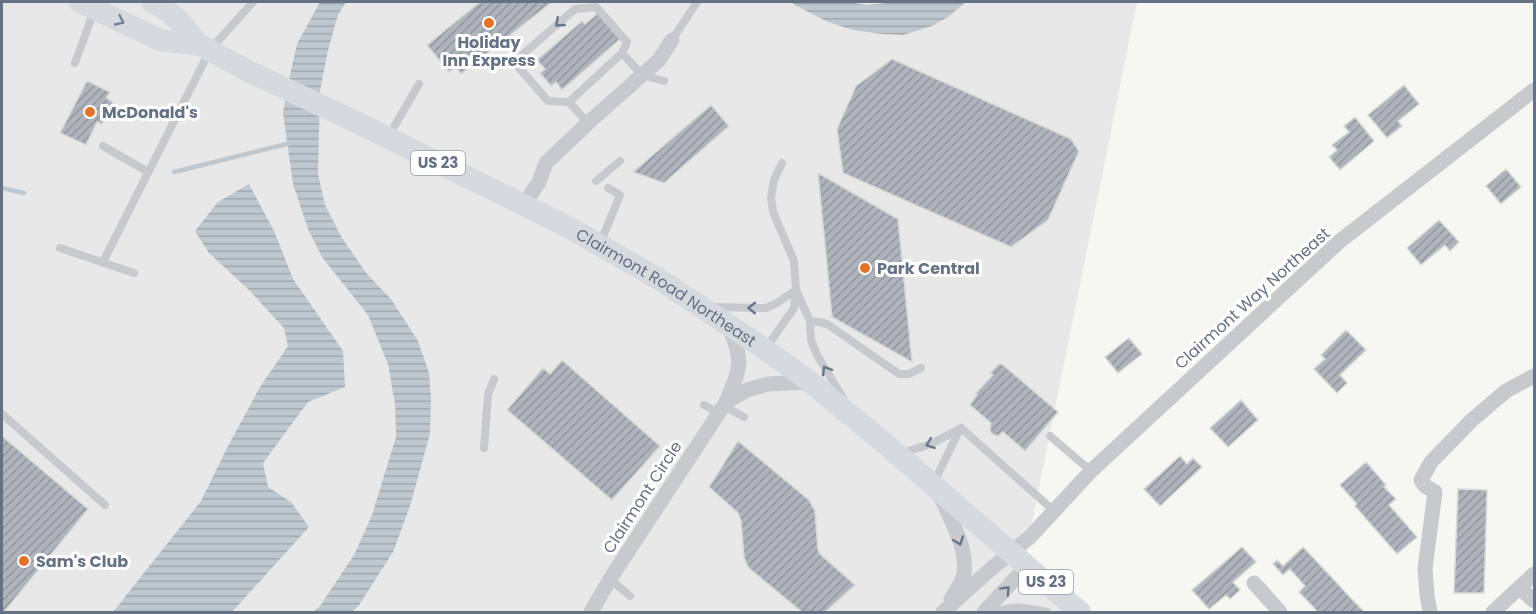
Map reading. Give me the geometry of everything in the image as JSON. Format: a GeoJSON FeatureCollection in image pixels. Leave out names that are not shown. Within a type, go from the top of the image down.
{"type":"FeatureCollection","features":[{"type":"Feature","properties":{"kind":"main road","name":"Clairmont Road Northeast"},"geometry":{"type":"LineString","coordinates":[[164,4],[205,48],[249,72],[354,121],[570,228],[662,281],[727,323],[810,382],[898,454],[1080,612]]}},
{"type":"Feature","properties":{"kind":"main road","name":"Clairmont Road Northeast"},"geometry":{"type":"LineString","coordinates":[[87,6],[160,40],[205,48]]}},
{"type":"Feature","properties":{"kind":"street"},"geometry":{"type":"LineString","coordinates":[[523,206],[539,182],[546,163],[659,60],[672,40]]}},
{"type":"Feature","properties":{"kind":"street","name":"Clairmont Way Northeast"},"geometry":{"type":"LineString","coordinates":[[1020,559],[1030,537],[1091,471],[1340,241],[1534,90]]}},
{"type":"Feature","properties":{"kind":"street","name":"Clairmont Circle"},"geometry":{"type":"LineString","coordinates":[[591,612],[610,579],[723,407],[740,365],[739,352],[727,323]]}},
{"type":"Feature","properties":{"kind":"street"},"geometry":{"type":"LineString","coordinates":[[1430,612],[1425,568],[1435,492],[1425,486],[1421,480],[1431,462],[1472,420],[1506,392],[1534,376]]}},
{"type":"Feature","properties":{"kind":"street","name":"Clairmont Circle"},"geometry":{"type":"LineString","coordinates":[[723,407],[747,390],[768,384],[810,382]]}},
{"type":"Feature","properties":{"kind":"street"},"geometry":{"type":"LineString","coordinates":[[937,488],[962,546],[964,556],[961,581],[942,612]]}},
{"type":"Feature","properties":{"kind":"street"},"geometry":{"type":"LineString","coordinates":[[942,612],[992,568],[1020,559]]}},
{"type":"Feature","properties":{"kind":"street"},"geometry":{"type":"LineString","coordinates":[[984,612],[1020,559]]}},
{"type":"Feature","properties":{"kind":"street"},"geometry":{"type":"LineString","coordinates":[[1493,612],[1534,574]]}},
{"type":"Feature","properties":{"kind":"street"},"geometry":{"type":"LineString","coordinates":[[1254,583],[1281,612]]}},
{"type":"Feature","properties":{"kind":"street"},"geometry":{"type":"LineString","coordinates":[[1520,588],[1534,601]]}},
{"type":"Feature","properties":{"kind":"lane"},"geometry":{"type":"LineString","coordinates":[[103,262],[148,172],[205,48],[253,2]]}},
{"type":"Feature","properties":{"kind":"lane"},"geometry":{"type":"LineString","coordinates":[[672,40],[698,2]]}},
{"type":"Feature","properties":{"kind":"lane"},"geometry":{"type":"LineString","coordinates":[[75,63],[87,6]]}},
{"type":"Feature","properties":{"kind":"lane"},"geometry":{"type":"LineString","coordinates":[[569,102],[622,53],[627,42],[596,7],[575,9],[514,62],[548,101],[569,102],[588,123]]}},
{"type":"Feature","properties":{"kind":"lane"},"geometry":{"type":"LineString","coordinates":[[622,53],[642,75],[664,81]]}},
{"type":"Feature","properties":{"kind":"lane"},"geometry":{"type":"LineString","coordinates":[[388,138],[419,84]]}},
{"type":"Feature","properties":{"kind":"lane"},"geometry":{"type":"LineString","coordinates":[[103,146],[148,172]]}},
{"type":"Feature","properties":{"kind":"lane"},"geometry":{"type":"LineString","coordinates":[[596,181],[620,161]]}},
{"type":"Feature","properties":{"kind":"lane"},"geometry":{"type":"LineString","coordinates":[[765,349],[794,308],[796,290],[794,261],[773,212],[771,198],[774,180],[782,163]]}},
{"type":"Feature","properties":{"kind":"lane"},"geometry":{"type":"LineString","coordinates":[[600,245],[620,195],[608,188]]}},
{"type":"Feature","properties":{"kind":"lane"},"geometry":{"type":"LineString","coordinates":[[60,248],[134,273]]}},
{"type":"Feature","properties":{"kind":"lane"},"geometry":{"type":"LineString","coordinates":[[703,308],[766,308],[796,290]]}},
{"type":"Feature","properties":{"kind":"lane"},"geometry":{"type":"LineString","coordinates":[[796,290],[810,321],[811,340],[817,355],[856,420]]}},
{"type":"Feature","properties":{"kind":"lane"},"geometry":{"type":"LineString","coordinates":[[810,321],[827,324],[899,374],[909,375],[921,368]]}},
{"type":"Feature","properties":{"kind":"lane"},"geometry":{"type":"LineString","coordinates":[[484,448],[488,396],[494,379]]}},
{"type":"Feature","properties":{"kind":"lane"},"geometry":{"type":"LineString","coordinates":[[704,405],[723,407],[744,417]]}},
{"type":"Feature","properties":{"kind":"lane"},"geometry":{"type":"LineString","coordinates":[[2,414],[105,505]]}},
{"type":"Feature","properties":{"kind":"lane"},"geometry":{"type":"LineString","coordinates":[[898,454],[928,446],[961,428]]}},
{"type":"Feature","properties":{"kind":"lane"},"geometry":{"type":"LineString","coordinates":[[937,488],[938,476],[961,428]]}},
{"type":"Feature","properties":{"kind":"lane"},"geometry":{"type":"LineString","coordinates":[[961,428],[1054,511]]}},
{"type":"Feature","properties":{"kind":"lane"},"geometry":{"type":"LineString","coordinates":[[1050,436],[1091,471]]}},
{"type":"Feature","properties":{"kind":"lane"},"geometry":{"type":"LineString","coordinates":[[610,579],[630,596]]}},
{"type":"Feature","properties":{"kind":"lane"},"geometry":{"type":"LineString","coordinates":[[996,612],[1019,607],[1047,612]]}},
{"type":"Feature","properties":{"kind":"shaded area"},"geometry":{"type":"Polygon","coordinates":[[[2,2],[1137,2],[1026,552],[1083,612],[2,612],[2,2]]]}},
{"type":"Feature","properties":{"kind":"shaded area"},"geometry":{"type":"Polygon","coordinates":[[[320,2],[346,2],[338,15],[320,91],[318,174],[325,205],[342,238],[367,274],[391,299],[418,341],[429,373],[431,398],[430,434],[410,506],[393,552],[359,605],[352,612],[313,612],[320,606],[354,555],[372,515],[396,437],[395,404],[388,364],[368,315],[322,257],[308,229],[293,184],[283,113],[297,44],[320,2]]]}},
{"type":"Feature","properties":{"kind":"shaded area"},"geometry":{"type":"Polygon","coordinates":[[[791,2],[848,2],[867,5],[895,2],[966,2],[948,17],[932,26],[903,35],[853,30],[828,22],[791,2]]]}},
{"type":"Feature","properties":{"kind":"shaded area"},"geometry":{"type":"Polygon","coordinates":[[[249,184],[274,231],[293,279],[343,351],[345,387],[308,402],[263,463],[268,487],[291,502],[309,527],[232,612],[113,612],[201,501],[260,387],[288,346],[284,328],[249,290],[209,253],[195,231],[218,202],[249,184]]]}},
{"type":"Feature","properties":{"kind":"building","name":"Holiday Inn Express"},"geometry":{"type":"Polygon","coordinates":[[[480,2],[552,2],[461,74],[456,67],[449,72],[427,45],[480,2]]]}},
{"type":"Feature","properties":{"kind":"building"},"geometry":{"type":"Polygon","coordinates":[[[598,13],[620,39],[562,90],[556,82],[551,86],[540,73],[545,69],[537,60],[582,21],[585,24],[598,13]]]}},
{"type":"Feature","properties":{"kind":"building"},"geometry":{"type":"Polygon","coordinates":[[[892,59],[1071,139],[1079,151],[1048,220],[1011,247],[843,173],[837,129],[856,86],[892,59]]]}},
{"type":"Feature","properties":{"kind":"building","name":"McDonald's"},"geometry":{"type":"Polygon","coordinates":[[[87,81],[110,92],[106,98],[113,102],[102,124],[97,122],[86,145],[60,133],[87,81]]]}},
{"type":"Feature","properties":{"kind":"building"},"geometry":{"type":"Polygon","coordinates":[[[1404,85],[1419,104],[1398,121],[1402,126],[1387,138],[1368,115],[1404,85]]]}},
{"type":"Feature","properties":{"kind":"building"},"geometry":{"type":"Polygon","coordinates":[[[711,105],[729,126],[664,183],[633,172],[711,105]]]}},
{"type":"Feature","properties":{"kind":"building"},"geometry":{"type":"Polygon","coordinates":[[[1355,117],[1374,141],[1340,170],[1329,157],[1337,150],[1332,145],[1349,132],[1344,126],[1355,117]]]}},
{"type":"Feature","properties":{"kind":"building"},"geometry":{"type":"Polygon","coordinates":[[[1506,169],[1521,187],[1501,204],[1486,186],[1506,169]]]}},
{"type":"Feature","properties":{"kind":"building","name":"Park Central"},"geometry":{"type":"Polygon","coordinates":[[[818,173],[898,219],[912,362],[832,317],[818,173]]]}},
{"type":"Feature","properties":{"kind":"building"},"geometry":{"type":"Polygon","coordinates":[[[1439,220],[1459,242],[1450,251],[1445,245],[1421,265],[1407,248],[1439,220]]]}},
{"type":"Feature","properties":{"kind":"building"},"geometry":{"type":"Polygon","coordinates":[[[1346,330],[1366,350],[1340,375],[1347,383],[1337,393],[1314,369],[1325,359],[1321,355],[1346,330]]]}},
{"type":"Feature","properties":{"kind":"building"},"geometry":{"type":"Polygon","coordinates":[[[1129,338],[1142,354],[1118,373],[1105,357],[1129,338]]]}},
{"type":"Feature","properties":{"kind":"building"},"geometry":{"type":"Polygon","coordinates":[[[562,360],[660,446],[612,500],[507,410],[543,368],[550,374],[562,360]]]}},
{"type":"Feature","properties":{"kind":"building"},"geometry":{"type":"Polygon","coordinates":[[[999,364],[1058,412],[1025,451],[1003,432],[998,436],[992,434],[991,423],[970,405],[976,393],[993,375],[990,373],[999,364]]]}},
{"type":"Feature","properties":{"kind":"building"},"geometry":{"type":"Polygon","coordinates":[[[1241,400],[1258,420],[1228,447],[1210,428],[1241,400]]]}},
{"type":"Feature","properties":{"kind":"building","name":"Sam's Club"},"geometry":{"type":"Polygon","coordinates":[[[2,436],[88,509],[4,612],[2,612],[2,436]]]}},
{"type":"Feature","properties":{"kind":"building"},"geometry":{"type":"Polygon","coordinates":[[[738,441],[809,500],[815,511],[820,554],[855,585],[825,612],[802,612],[747,565],[738,513],[709,487],[738,441]]]}},
{"type":"Feature","properties":{"kind":"building"},"geometry":{"type":"Polygon","coordinates":[[[1180,456],[1187,464],[1193,458],[1202,467],[1160,506],[1144,489],[1180,456]]]}},
{"type":"Feature","properties":{"kind":"building"},"geometry":{"type":"Polygon","coordinates":[[[1366,462],[1396,499],[1389,505],[1417,537],[1397,554],[1355,506],[1357,504],[1340,485],[1366,462]]]}},
{"type":"Feature","properties":{"kind":"building"},"geometry":{"type":"Polygon","coordinates":[[[1458,489],[1487,490],[1484,593],[1454,593],[1458,489]]]}},
{"type":"Feature","properties":{"kind":"building"},"geometry":{"type":"Polygon","coordinates":[[[1242,547],[1256,562],[1233,582],[1240,590],[1230,599],[1226,595],[1209,609],[1192,590],[1242,547]]]}},
{"type":"Feature","properties":{"kind":"building"},"geometry":{"type":"Polygon","coordinates":[[[1303,547],[1364,612],[1318,612],[1299,592],[1305,586],[1290,569],[1283,575],[1273,564],[1277,560],[1283,566],[1303,547]]]}},
{"type":"Feature","properties":{"kind":"waterway"},"geometry":{"type":"LineString","coordinates":[[174,172],[291,143]]}},
{"type":"Feature","properties":{"kind":"waterway"},"geometry":{"type":"LineString","coordinates":[[2,188],[24,193]]}},
{"type":"Feature","properties":{"kind":"place","name":"Holiday Inn Express"},"geometry":{"type":"Point","coordinates":[489,23]}},
{"type":"Feature","properties":{"kind":"place","name":"McDonald's"},"geometry":{"type":"Point","coordinates":[90,112]}},
{"type":"Feature","properties":{"kind":"place","name":"Park Central"},"geometry":{"type":"Point","coordinates":[865,268]}},
{"type":"Feature","properties":{"kind":"place","name":"Sam's Club"},"geometry":{"type":"Point","coordinates":[24,561]}}]}
